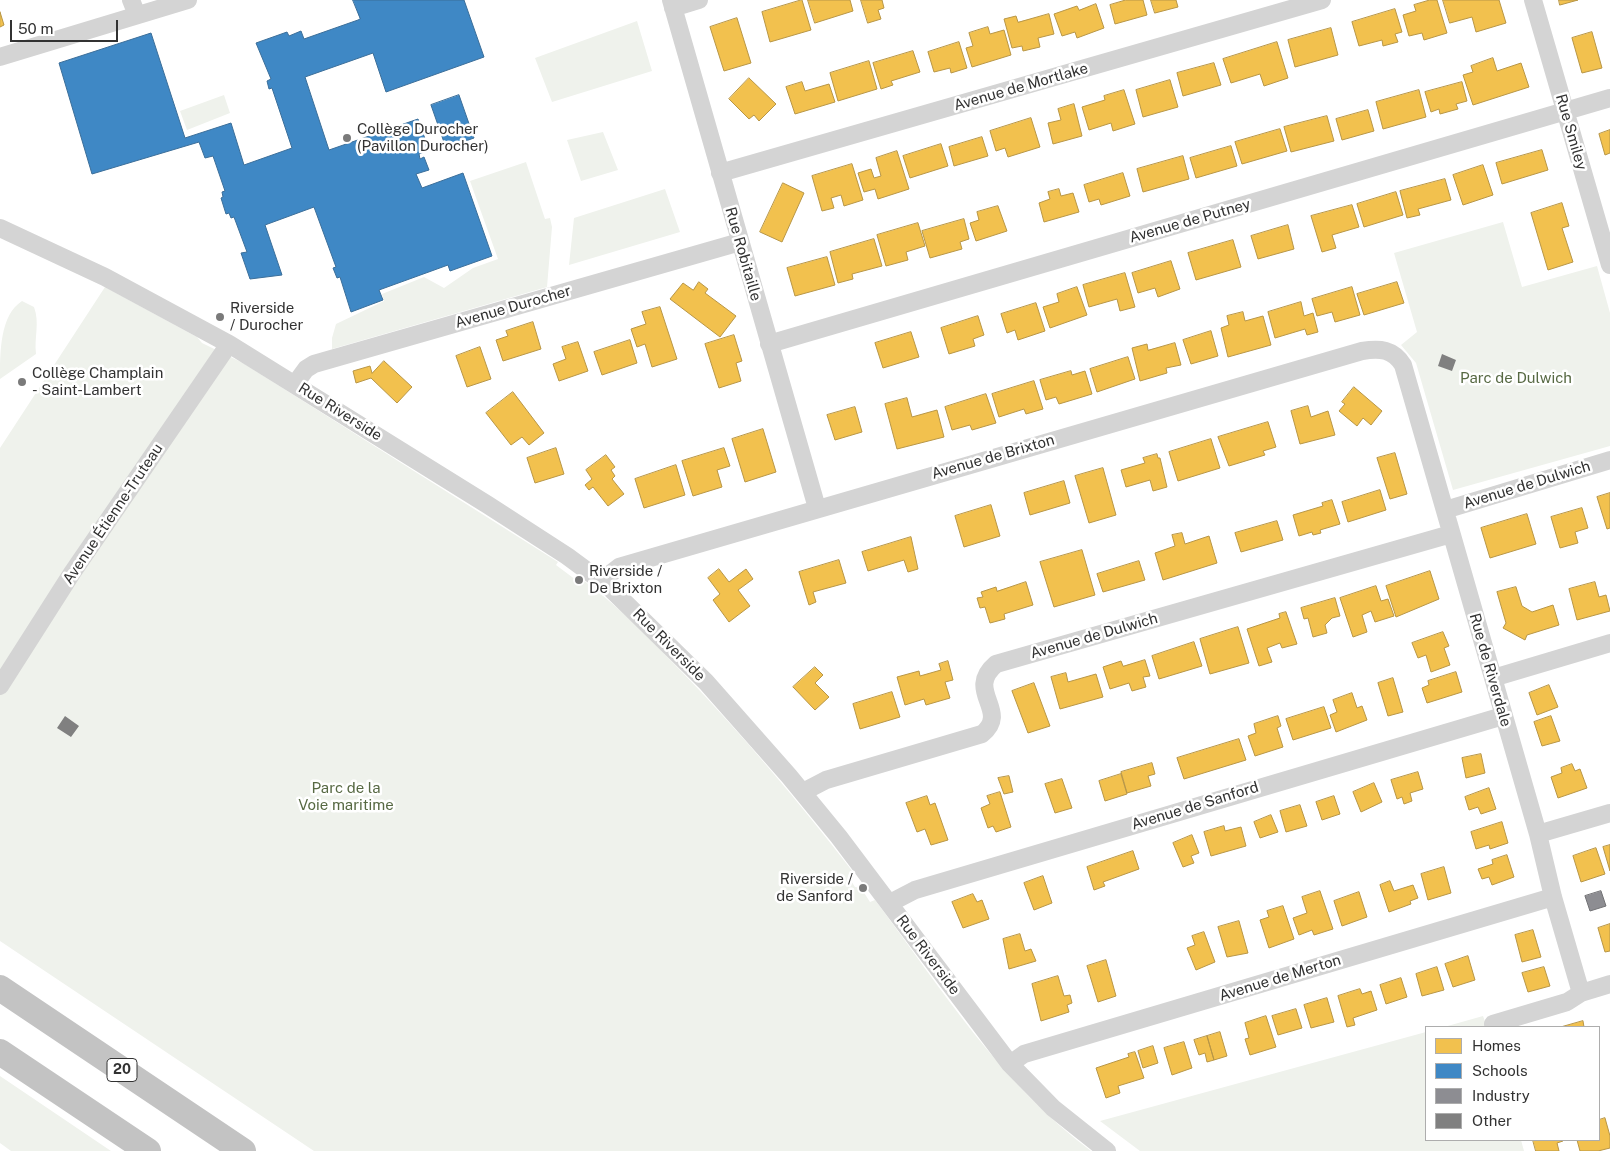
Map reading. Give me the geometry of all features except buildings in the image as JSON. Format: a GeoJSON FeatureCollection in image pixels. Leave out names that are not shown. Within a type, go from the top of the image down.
{"type":"FeatureCollection","features":[{"type":"Feature","properties":{"kind":"highway","name":"20"},"geometry":{"type":"LineString","coordinates":[[0,988],[243,1151]]}},
{"type":"Feature","properties":{"kind":"highway"},"geometry":{"type":"LineString","coordinates":[[0,1052],[148,1151]]}},
{"type":"Feature","properties":{"kind":"street"},"geometry":{"type":"LineString","coordinates":[[0,57],[134,7],[188,0]]}},
{"type":"Feature","properties":{"kind":"street"},"geometry":{"type":"LineString","coordinates":[[672,4],[699,0]]}},
{"type":"Feature","properties":{"kind":"street","name":"Avenue de Mortlake"},"geometry":{"type":"LineString","coordinates":[[720,173],[1322,0]]}},
{"type":"Feature","properties":{"kind":"street","name":"Rue Smiley"},"geometry":{"type":"LineString","coordinates":[[1533,0],[1610,265]]}},
{"type":"Feature","properties":{"kind":"street","name":"Rue Robitaille"},"geometry":{"type":"LineString","coordinates":[[672,4],[817,508]]}},
{"type":"Feature","properties":{"kind":"street","name":"Avenue de Putney"},"geometry":{"type":"LineString","coordinates":[[769,344],[1610,98]]}},
{"type":"Feature","properties":{"kind":"street","name":"Rue Riverside"},"geometry":{"type":"LineString","coordinates":[[0,228],[104,277],[229,344],[520,525],[601,581],[634,610],[706,682],[803,792],[1010,1064],[1053,1108],[1107,1151]]}},
{"type":"Feature","properties":{"kind":"street","name":"Avenue Durocher"},"geometry":{"type":"LineString","coordinates":[[294,384],[306,369],[314,364],[740,242]]}},
{"type":"Feature","properties":{"kind":"street","name":"Avenue Étienne-Truteau"},"geometry":{"type":"LineString","coordinates":[[0,686],[72,573],[229,344]]}},
{"type":"Feature","properties":{"kind":"street","name":"Avenue de Brixton"},"geometry":{"type":"LineString","coordinates":[[601,581],[619,567],[817,508],[1362,351],[1377,349],[1391,352]]}},
{"type":"Feature","properties":{"kind":"street","name":"Rue de Riverdale"},"geometry":{"type":"LineString","coordinates":[[1391,352],[1403,365],[1445,510],[1450,534],[1538,834],[1553,897],[1581,993]]}},
{"type":"Feature","properties":{"kind":"street","name":"Avenue de Dulwich"},"geometry":{"type":"LineString","coordinates":[[1445,510],[1610,460]]}},
{"type":"Feature","properties":{"kind":"street","name":"Avenue de Dulwich"},"geometry":{"type":"LineString","coordinates":[[803,792],[826,780],[982,734],[991,727],[993,718],[983,682],[987,671],[996,664],[1450,534]]}},
{"type":"Feature","properties":{"kind":"street"},"geometry":{"type":"LineString","coordinates":[[1493,678],[1610,643]]}},
{"type":"Feature","properties":{"kind":"street","name":"Avenue de Sanford"},"geometry":{"type":"LineString","coordinates":[[890,904],[904,894],[925,887],[1503,716]]}},
{"type":"Feature","properties":{"kind":"street"},"geometry":{"type":"LineString","coordinates":[[1538,834],[1610,813]]}},
{"type":"Feature","properties":{"kind":"street","name":"Avenue de Merton"},"geometry":{"type":"LineString","coordinates":[[1010,1064],[1024,1054],[1553,897]]}},
{"type":"Feature","properties":{"kind":"street"},"geometry":{"type":"LineString","coordinates":[[1493,1024],[1567,1002],[1581,993],[1610,984]]}},
{"type":"Feature","properties":{"kind":"green space"},"geometry":{"type":"Polygon","coordinates":[[[637,21],[652,71],[552,102],[535,58],[637,21]]]}},
{"type":"Feature","properties":{"kind":"green space"},"geometry":{"type":"Polygon","coordinates":[[[224,95],[230,113],[187,130],[180,111],[224,95]]]}},
{"type":"Feature","properties":{"kind":"green space"},"geometry":{"type":"Polygon","coordinates":[[[603,132],[618,170],[581,181],[567,140],[603,132]]]}},
{"type":"Feature","properties":{"kind":"green space"},"geometry":{"type":"Polygon","coordinates":[[[526,162],[545,219],[550,218],[552,227],[547,287],[332,349],[332,338],[336,324],[384,301],[382,294],[424,277],[444,288],[473,268],[498,259],[470,181],[526,162]]]}},
{"type":"Feature","properties":{"kind":"green space"},"geometry":{"type":"Polygon","coordinates":[[[665,189],[680,232],[569,265],[574,218],[665,189]]]}},
{"type":"Feature","properties":{"kind":"green space","name":"Parc de Dulwich"},"geometry":{"type":"Polygon","coordinates":[[[1503,222],[1522,287],[1597,266],[1610,313],[1610,446],[1453,490],[1416,363],[1401,345],[1417,332],[1394,253],[1503,222]]]}},
{"type":"Feature","properties":{"kind":"green space","name":"Parc de la Voie maritime"},"geometry":{"type":"Polygon","coordinates":[[[105,287],[197,337],[202,343],[243,363],[558,562],[556,565],[580,583],[584,580],[612,603],[681,671],[770,769],[853,872],[848,876],[855,887],[861,888],[870,902],[875,900],[974,1033],[1001,1065],[1059,1125],[1091,1151],[314,1151],[0,941],[0,448],[105,287]]]}},
{"type":"Feature","properties":{"kind":"green space"},"geometry":{"type":"Polygon","coordinates":[[[22,301],[34,307],[36,313],[36,354],[0,379],[1,346],[5,325],[9,315],[22,301]]]}},
{"type":"Feature","properties":{"kind":"green space"},"geometry":{"type":"Polygon","coordinates":[[[1483,1016],[1487,1026],[1448,1026],[1483,1016]]]}},
{"type":"Feature","properties":{"kind":"green space"},"geometry":{"type":"Polygon","coordinates":[[[1425,1032],[1425,1141],[1521,1141],[1524,1151],[1140,1151],[1100,1121],[1425,1032]]]}},
{"type":"Feature","properties":{"kind":"green space"},"geometry":{"type":"Polygon","coordinates":[[[0,1076],[111,1151],[11,1151],[0,1143],[0,1076]]]}},
{"type":"Feature","properties":{"kind":"place","name":"Collège Durocher (Pavillon Durocher)"},"geometry":{"type":"Point","coordinates":[347,138]}},
{"type":"Feature","properties":{"kind":"place","name":"Riverside / Durocher"},"geometry":{"type":"Point","coordinates":[220,317]}},
{"type":"Feature","properties":{"kind":"place","name":"Collège Champlain - Saint-Lambert"},"geometry":{"type":"Point","coordinates":[22,382]}},
{"type":"Feature","properties":{"kind":"place","name":"Riverside / De Brixton"},"geometry":{"type":"Point","coordinates":[579,580]}},
{"type":"Feature","properties":{"kind":"place","name":"Riverside / de Sanford"},"geometry":{"type":"Point","coordinates":[863,888]}}]}
